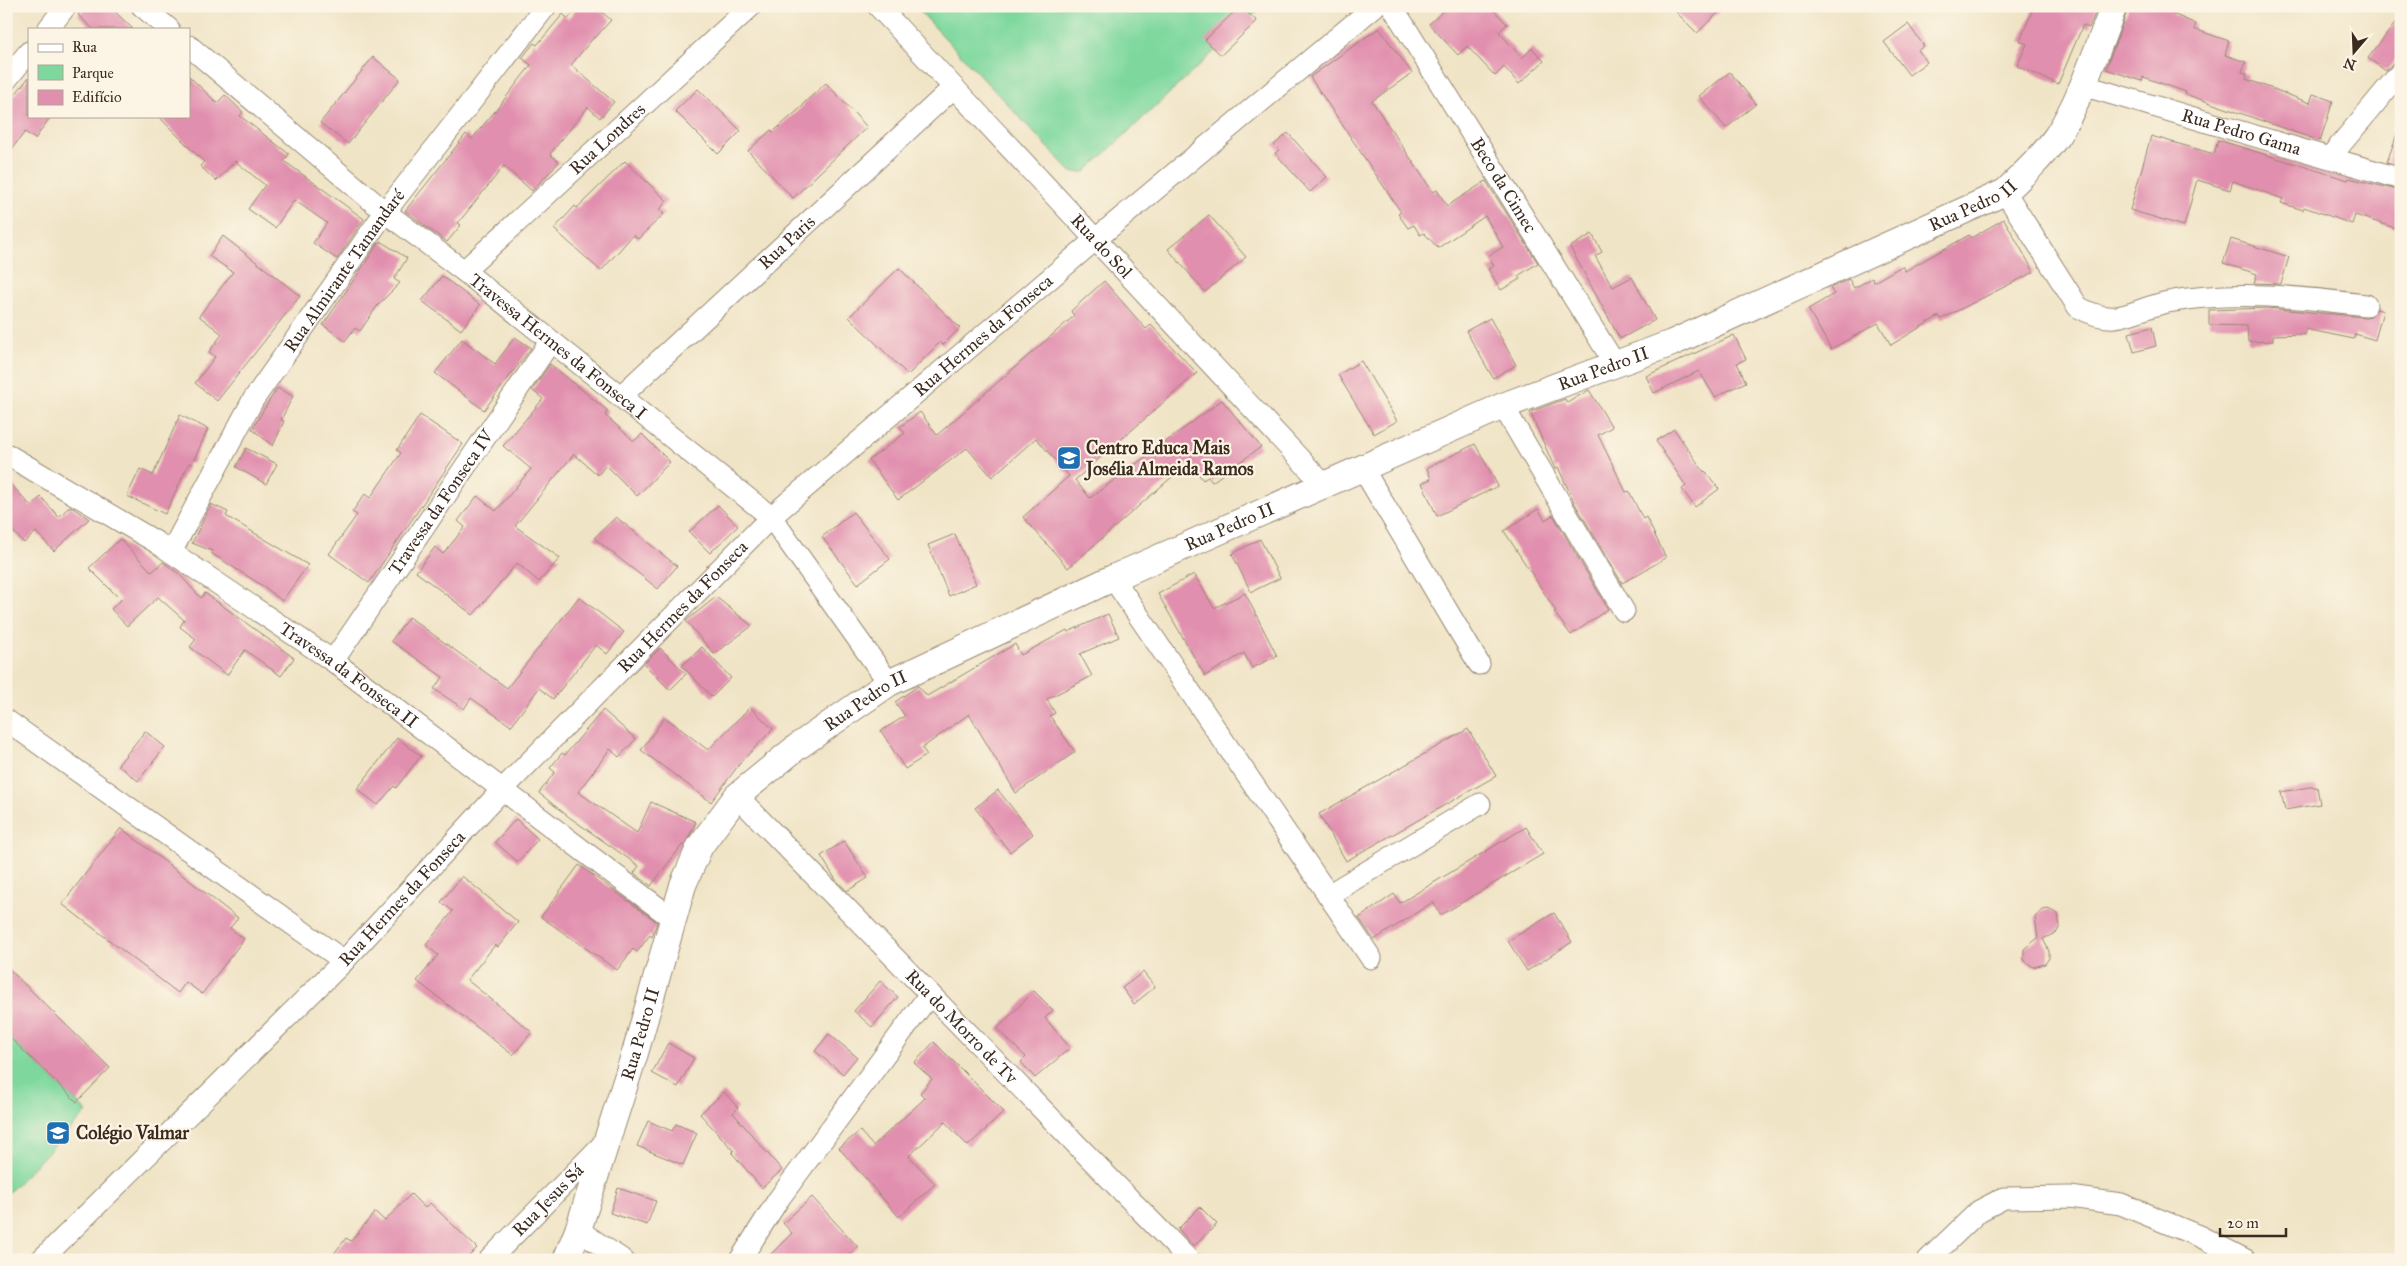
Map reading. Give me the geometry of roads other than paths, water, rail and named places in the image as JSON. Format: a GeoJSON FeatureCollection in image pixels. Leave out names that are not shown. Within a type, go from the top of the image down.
{"type":"FeatureCollection","features":[{"type":"Feature","properties":{"kind":"street"},"geometry":{"type":"LineString","coordinates":[[49,28],[66,6]]}},
{"type":"Feature","properties":{"kind":"street"},"geometry":{"type":"LineString","coordinates":[[142,6],[168,28]]}},
{"type":"Feature","properties":{"kind":"street","name":"Rua Almirante Tamandaré"},"geometry":{"type":"LineString","coordinates":[[171,552],[253,400],[385,212],[546,6]]}},
{"type":"Feature","properties":{"kind":"street","name":"Rua Londres"},"geometry":{"type":"LineString","coordinates":[[464,271],[751,6]]}},
{"type":"Feature","properties":{"kind":"street","name":"Rua do Sol"},"geometry":{"type":"LineString","coordinates":[[878,6],[1325,486]]}},
{"type":"Feature","properties":{"kind":"street","name":"Rua Hermes da Fonseca"},"geometry":{"type":"LineString","coordinates":[[41,1260],[344,961],[501,791],[770,517],[1096,239],[1375,6]]}},
{"type":"Feature","properties":{"kind":"street","name":"Beco da Cimec"},"geometry":{"type":"LineString","coordinates":[[1392,6],[1615,364]]}},
{"type":"Feature","properties":{"kind":"street","name":"Rua Pedro II"},"geometry":{"type":"LineString","coordinates":[[566,1260],[578,1230],[635,1053],[683,885],[700,846],[737,796],[797,747],[888,683],[1113,578],[1503,406],[1672,343],[2005,192],[2036,163],[2058,135],[2082,85],[2114,6]]}},
{"type":"Feature","properties":{"kind":"street","name":"Travessa Hermes da Fonseca I"},"geometry":{"type":"LineString","coordinates":[[190,47],[385,212],[464,271],[770,517],[888,683]]}},
{"type":"Feature","properties":{"kind":"street"},"geometry":{"type":"LineString","coordinates":[[6,80],[28,53]]}},
{"type":"Feature","properties":{"kind":"street"},"geometry":{"type":"LineString","coordinates":[[2331,156],[2401,72]]}},
{"type":"Feature","properties":{"kind":"street","name":"Rua Pedro Gama"},"geometry":{"type":"LineString","coordinates":[[2082,85],[2331,156],[2401,179]]}},
{"type":"Feature","properties":{"kind":"street","name":"Rua Paris"},"geometry":{"type":"LineString","coordinates":[[621,396],[954,88]]}},
{"type":"Feature","properties":{"kind":"street"},"geometry":{"type":"LineString","coordinates":[[2005,192],[2078,307],[2105,318],[2120,318],[2167,303],[2207,297],[2254,295],[2366,305]]}},
{"type":"Feature","properties":{"kind":"street","name":"Travessa da Fonseca IV"},"geometry":{"type":"LineString","coordinates":[[333,661],[550,342]]}},
{"type":"Feature","properties":{"kind":"street"},"geometry":{"type":"LineString","coordinates":[[1503,406],[1624,611]]}},
{"type":"Feature","properties":{"kind":"street","name":"Travessa da Fonseca II"},"geometry":{"type":"LineString","coordinates":[[6,454],[171,552],[333,661],[501,791],[673,919]]}},
{"type":"Feature","properties":{"kind":"street"},"geometry":{"type":"LineString","coordinates":[[1363,469],[1479,664]]}},
{"type":"Feature","properties":{"kind":"street"},"geometry":{"type":"LineString","coordinates":[[1113,578],[1371,958]]}},
{"type":"Feature","properties":{"kind":"street"},"geometry":{"type":"LineString","coordinates":[[6,720],[344,961]]}},
{"type":"Feature","properties":{"kind":"street","name":"Rua do Morro de Tv"},"geometry":{"type":"LineString","coordinates":[[737,796],[1189,1259]]}},
{"type":"Feature","properties":{"kind":"street"},"geometry":{"type":"LineString","coordinates":[[1328,895],[1480,804]]}},
{"type":"Feature","properties":{"kind":"street"},"geometry":{"type":"LineString","coordinates":[[740,1260],[778,1200],[930,994]]}},
{"type":"Feature","properties":{"kind":"street","name":"Rua Jesus Sá"},"geometry":{"type":"LineString","coordinates":[[489,1260],[607,1140]]}},
{"type":"Feature","properties":{"kind":"street"},"geometry":{"type":"LineString","coordinates":[[1928,1260],[1980,1210],[2004,1198],[2070,1197],[2122,1204],[2201,1237],[2246,1260]]}},
{"type":"Feature","properties":{"kind":"street"},"geometry":{"type":"LineString","coordinates":[[578,1230],[623,1260]]}},
{"type":"Feature","properties":{"kind":"place","name":"Centro Educa Mais Josélia Almeida Ramos"},"geometry":{"type":"Point","coordinates":[1069,458]}},
{"type":"Feature","properties":{"kind":"place","name":"Colégio Valmar"},"geometry":{"type":"Point","coordinates":[58,1133]}}]}
